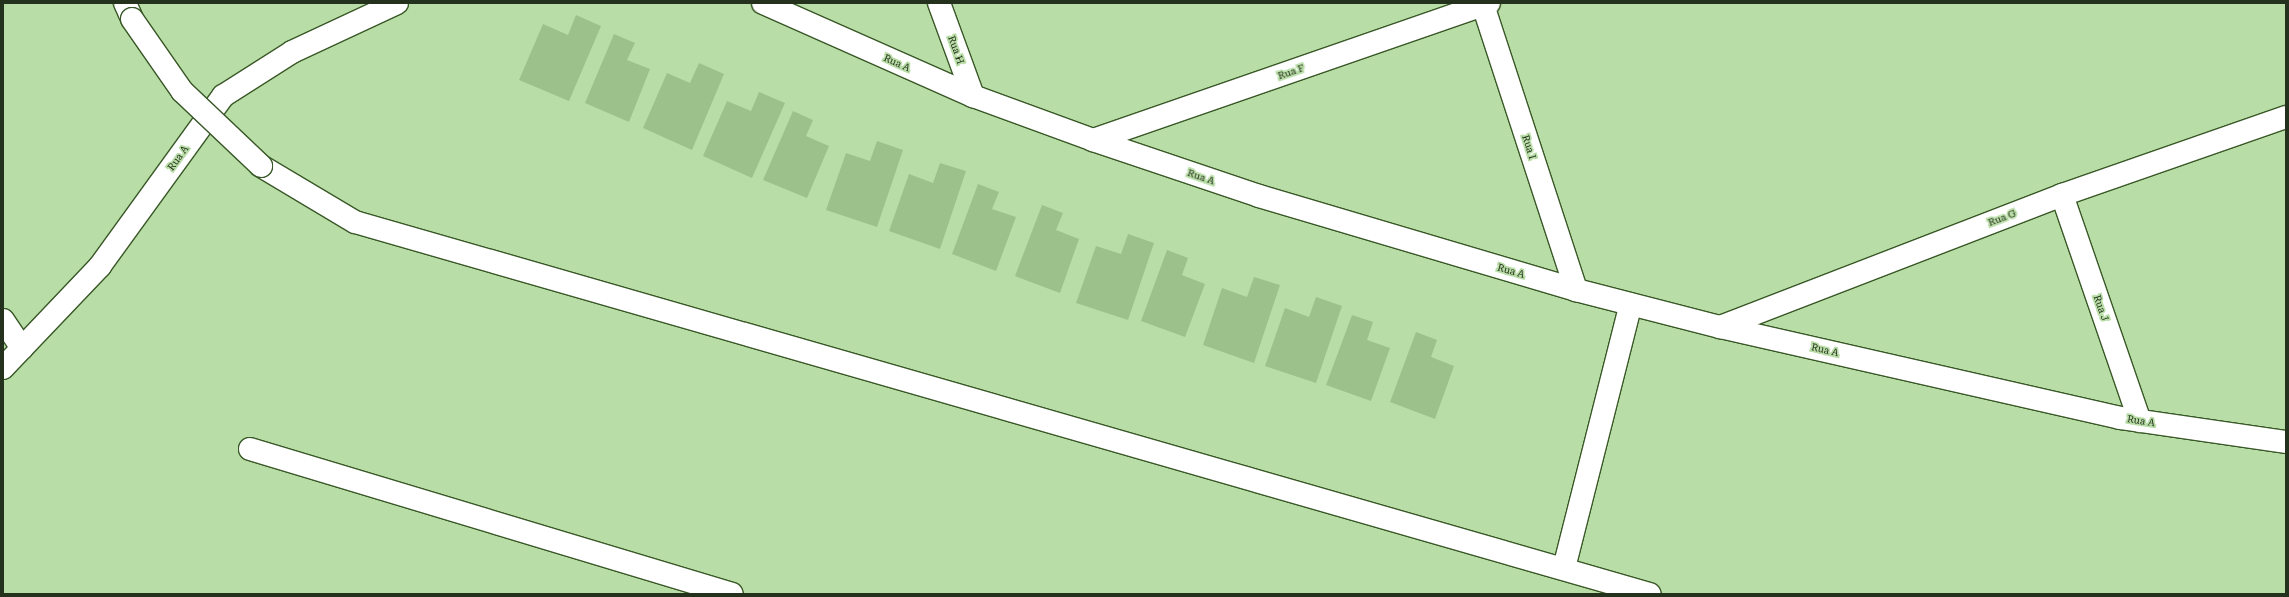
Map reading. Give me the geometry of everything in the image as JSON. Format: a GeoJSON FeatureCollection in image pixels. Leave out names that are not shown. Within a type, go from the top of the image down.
{"type":"FeatureCollection","features":[{"type":"Feature","properties":{"kind":"street","name":"Rua A"},"geometry":{"type":"LineString","coordinates":[[3,368],[100,266],[223,96],[292,52],[397,3]]}},
{"type":"Feature","properties":{"kind":"street","name":"Rua A"},"geometry":{"type":"LineString","coordinates":[[763,3],[973,96],[1093,140],[1259,196],[1576,290],[1720,326],[2140,421],[2286,442]]}},
{"type":"Feature","properties":{"kind":"street","name":"Rua H"},"geometry":{"type":"LineString","coordinates":[[939,3],[973,96]]}},
{"type":"Feature","properties":{"kind":"street","name":"Rua F"},"geometry":{"type":"LineString","coordinates":[[1093,140],[1486,4]]}},
{"type":"Feature","properties":{"kind":"street","name":"Rua I"},"geometry":{"type":"LineString","coordinates":[[1486,4],[1576,290]]}},
{"type":"Feature","properties":{"kind":"street"},"geometry":{"type":"LineString","coordinates":[[129,11],[182,91],[261,166],[355,222],[1564,568],[1650,594]]}},
{"type":"Feature","properties":{"kind":"street","name":"Rua G"},"geometry":{"type":"LineString","coordinates":[[1720,326],[2062,195],[2286,117]]}},
{"type":"Feature","properties":{"kind":"street","name":"Rua J"},"geometry":{"type":"LineString","coordinates":[[2062,195],[2140,421]]}},
{"type":"Feature","properties":{"kind":"street"},"geometry":{"type":"LineString","coordinates":[[1564,568],[1631,304]]}},
{"type":"Feature","properties":{"kind":"street"},"geometry":{"type":"LineString","coordinates":[[3,320],[22,348]]}},
{"type":"Feature","properties":{"kind":"street"},"geometry":{"type":"LineString","coordinates":[[250,448],[732,594]]}},
{"type":"Feature","properties":{"kind":"building"},"geometry":{"type":"Polygon","coordinates":[[[576,15],[601,26],[569,101],[519,80],[543,24],[568,35],[576,15]]]}},
{"type":"Feature","properties":{"kind":"building"},"geometry":{"type":"Polygon","coordinates":[[[614,34],[635,43],[627,60],[650,69],[629,122],[585,103],[614,34]]]}},
{"type":"Feature","properties":{"kind":"building"},"geometry":{"type":"Polygon","coordinates":[[[699,63],[724,74],[692,150],[643,128],[667,73],[690,83],[699,63]]]}},
{"type":"Feature","properties":{"kind":"building"},"geometry":{"type":"Polygon","coordinates":[[[759,92],[785,103],[752,178],[703,156],[727,101],[751,111],[759,92]]]}},
{"type":"Feature","properties":{"kind":"building"},"geometry":{"type":"Polygon","coordinates":[[[793,111],[813,120],[806,136],[829,146],[807,198],[763,180],[793,111]]]}},
{"type":"Feature","properties":{"kind":"building"},"geometry":{"type":"Polygon","coordinates":[[[877,141],[903,150],[877,227],[826,210],[846,153],[870,161],[877,141]]]}},
{"type":"Feature","properties":{"kind":"building"},"geometry":{"type":"Polygon","coordinates":[[[940,163],[966,171],[940,249],[889,231],[909,174],[933,183],[940,163]]]}},
{"type":"Feature","properties":{"kind":"building"},"geometry":{"type":"Polygon","coordinates":[[[978,184],[999,192],[992,209],[1016,217],[996,271],[952,254],[978,184]]]}},
{"type":"Feature","properties":{"kind":"building"},"geometry":{"type":"Polygon","coordinates":[[[1042,205],[1063,213],[1056,230],[1079,239],[1060,293],[1015,276],[1042,205]]]}},
{"type":"Feature","properties":{"kind":"building"},"geometry":{"type":"Polygon","coordinates":[[[1128,234],[1154,243],[1128,320],[1076,303],[1096,246],[1121,254],[1128,234]]]}},
{"type":"Feature","properties":{"kind":"building"},"geometry":{"type":"Polygon","coordinates":[[[1167,250],[1188,258],[1182,275],[1205,284],[1185,337],[1141,321],[1167,250]]]}},
{"type":"Feature","properties":{"kind":"building"},"geometry":{"type":"Polygon","coordinates":[[[1254,277],[1280,285],[1254,363],[1203,345],[1222,288],[1247,297],[1254,277]]]}},
{"type":"Feature","properties":{"kind":"building"},"geometry":{"type":"Polygon","coordinates":[[[1316,297],[1342,306],[1316,383],[1265,366],[1285,308],[1309,317],[1316,297]]]}},
{"type":"Feature","properties":{"kind":"building"},"geometry":{"type":"Polygon","coordinates":[[[1352,315],[1373,322],[1367,340],[1390,348],[1371,401],[1326,385],[1352,315]]]}},
{"type":"Feature","properties":{"kind":"building"},"geometry":{"type":"Polygon","coordinates":[[[1416,332],[1437,340],[1431,357],[1454,366],[1435,419],[1390,402],[1416,332]]]}}]}
